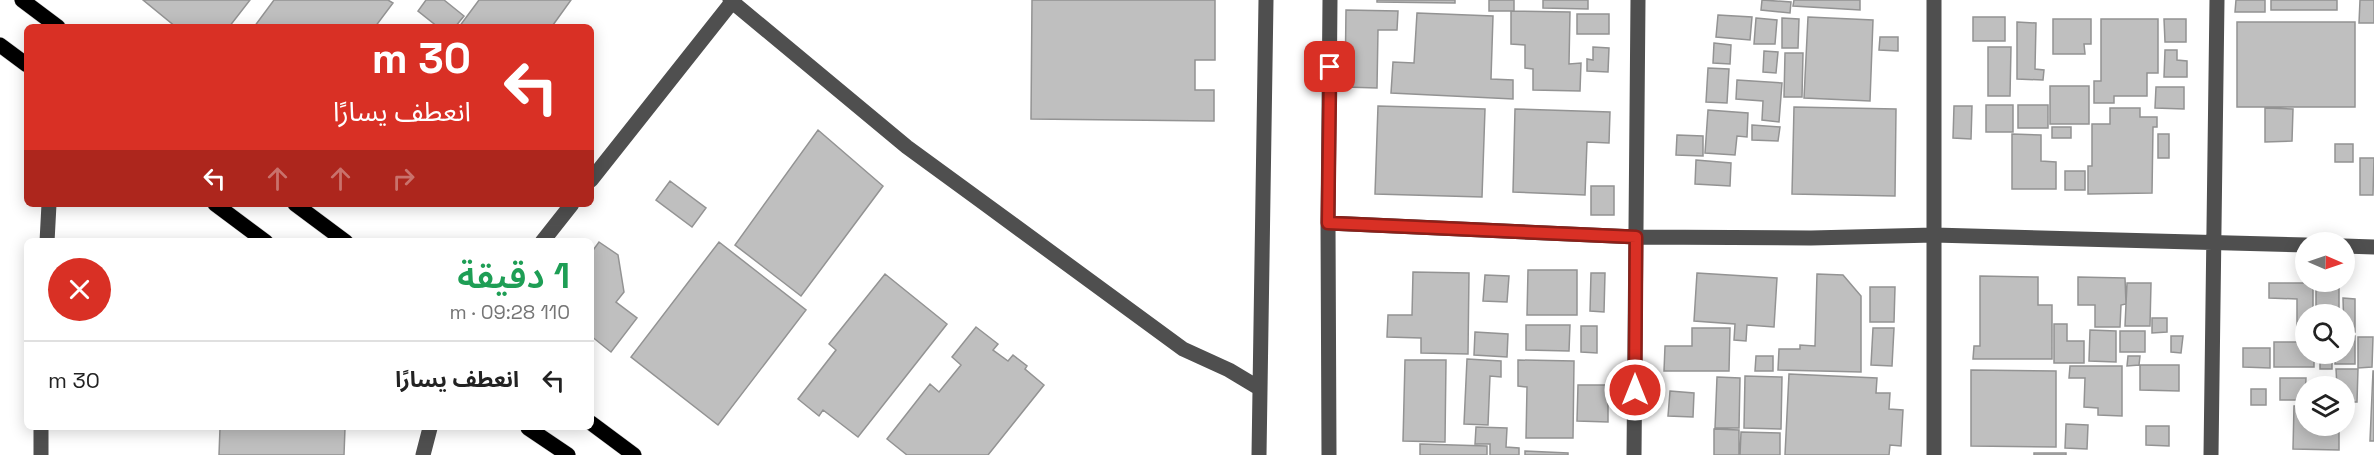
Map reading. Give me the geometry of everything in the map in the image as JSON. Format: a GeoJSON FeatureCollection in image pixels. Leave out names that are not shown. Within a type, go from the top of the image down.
{"type":"FeatureCollection","features":[{"type":"Feature","properties":{"kind":"main road"},"geometry":{"type":"LineString","coordinates":[[22,0],[54,24]]}},
{"type":"Feature","properties":{"kind":"main road"},"geometry":{"type":"LineString","coordinates":[[0,45],[24,63]]}},
{"type":"Feature","properties":{"kind":"main road"},"geometry":{"type":"LineString","coordinates":[[219,207],[261,238]]}},
{"type":"Feature","properties":{"kind":"main road"},"geometry":{"type":"LineString","coordinates":[[299,207],[341,238]]}},
{"type":"Feature","properties":{"kind":"main road"},"geometry":{"type":"LineString","coordinates":[[594,425],[634,455]]}},
{"type":"Feature","properties":{"kind":"main road"},"geometry":{"type":"LineString","coordinates":[[531,430],[568,455]]}},
{"type":"Feature","properties":{"kind":"street"},"geometry":{"type":"LineString","coordinates":[[1258,455],[1266,0]]}},
{"type":"Feature","properties":{"kind":"street"},"geometry":{"type":"LineString","coordinates":[[1329,455],[1330,0]]}},
{"type":"Feature","properties":{"kind":"street"},"geometry":{"type":"LineString","coordinates":[[1634,455],[1638,0]]}},
{"type":"Feature","properties":{"kind":"street"},"geometry":{"type":"LineString","coordinates":[[1934,0],[1934,455]]}},
{"type":"Feature","properties":{"kind":"street"},"geometry":{"type":"LineString","coordinates":[[2211,455],[2217,0]]}},
{"type":"Feature","properties":{"kind":"street"},"geometry":{"type":"LineString","coordinates":[[594,176],[731,1],[907,147],[971,194],[1184,349],[1229,370],[1259,388]]}},
{"type":"Feature","properties":{"kind":"street"},"geometry":{"type":"LineString","coordinates":[[47,238],[49,207]]}},
{"type":"Feature","properties":{"kind":"street"},"geometry":{"type":"LineString","coordinates":[[545,238],[570,207]]}},
{"type":"Feature","properties":{"kind":"street"},"geometry":{"type":"LineString","coordinates":[[1328,223],[1636,237],[1811,238],[1934,235],[2295,245]]}},
{"type":"Feature","properties":{"kind":"street"},"geometry":{"type":"LineString","coordinates":[[2355,247],[2374,248]]}},
{"type":"Feature","properties":{"kind":"street"},"geometry":{"type":"LineString","coordinates":[[41,430],[41,455]]}},
{"type":"Feature","properties":{"kind":"street"},"geometry":{"type":"LineString","coordinates":[[423,455],[429,430]]}},
{"type":"Feature","properties":{"kind":"building"},"geometry":{"type":"Polygon","coordinates":[[[143,0],[250,0],[231,24],[172,24],[143,0]]]}},
{"type":"Feature","properties":{"kind":"building"},"geometry":{"type":"Polygon","coordinates":[[[274,0],[388,0],[393,3],[377,24],[256,24],[274,0]]]}},
{"type":"Feature","properties":{"kind":"building"},"geometry":{"type":"Polygon","coordinates":[[[426,0],[444,0],[464,16],[457,24],[434,24],[418,11],[426,0]]]}},
{"type":"Feature","properties":{"kind":"building"},"geometry":{"type":"Polygon","coordinates":[[[479,0],[571,0],[554,24],[461,24],[479,0]]]}},
{"type":"Feature","properties":{"kind":"building"},"geometry":{"type":"Polygon","coordinates":[[[1032,0],[1215,0],[1215,60],[1195,60],[1195,90],[1214,90],[1214,121],[1031,119],[1032,0]]]}},
{"type":"Feature","properties":{"kind":"building"},"geometry":{"type":"Polygon","coordinates":[[[1377,0],[1455,0],[1455,3],[1377,2],[1377,0]]]}},
{"type":"Feature","properties":{"kind":"building"},"geometry":{"type":"Polygon","coordinates":[[[1489,0],[1514,0],[1514,11],[1489,11],[1489,0]]]}},
{"type":"Feature","properties":{"kind":"building"},"geometry":{"type":"Polygon","coordinates":[[[1543,0],[1588,0],[1588,9],[1543,8],[1543,0]]]}},
{"type":"Feature","properties":{"kind":"building"},"geometry":{"type":"Polygon","coordinates":[[[1762,0],[1791,2],[1790,13],[1761,10],[1762,0]]]}},
{"type":"Feature","properties":{"kind":"building"},"geometry":{"type":"Polygon","coordinates":[[[1794,0],[1860,0],[1860,10],[1793,6],[1794,0]]]}},
{"type":"Feature","properties":{"kind":"building"},"geometry":{"type":"Polygon","coordinates":[[[2236,0],[2265,0],[2265,12],[2235,12],[2236,0]]]}},
{"type":"Feature","properties":{"kind":"building"},"geometry":{"type":"Polygon","coordinates":[[[2271,0],[2337,0],[2337,10],[2271,10],[2271,0]]]}},
{"type":"Feature","properties":{"kind":"building"},"geometry":{"type":"Polygon","coordinates":[[[2360,0],[2374,0],[2374,23],[2359,23],[2360,0]]]}},
{"type":"Feature","properties":{"kind":"building"},"geometry":{"type":"Polygon","coordinates":[[[1346,10],[1398,11],[1397,30],[1378,30],[1377,88],[1345,87],[1346,10]]]}},
{"type":"Feature","properties":{"kind":"building"},"geometry":{"type":"Polygon","coordinates":[[[1511,11],[1570,12],[1569,64],[1581,63],[1580,91],[1533,90],[1533,69],[1525,68],[1525,45],[1511,44],[1511,11]]]}},
{"type":"Feature","properties":{"kind":"building"},"geometry":{"type":"Polygon","coordinates":[[[1417,13],[1493,16],[1491,79],[1513,80],[1513,99],[1391,93],[1393,62],[1414,63],[1417,13]]]}},
{"type":"Feature","properties":{"kind":"building"},"geometry":{"type":"Polygon","coordinates":[[[1577,14],[1609,14],[1609,34],[1577,34],[1577,14]]]}},
{"type":"Feature","properties":{"kind":"building"},"geometry":{"type":"Polygon","coordinates":[[[1718,15],[1752,17],[1750,40],[1716,37],[1718,15]]]}},
{"type":"Feature","properties":{"kind":"building"},"geometry":{"type":"Polygon","coordinates":[[[1808,17],[1873,20],[1870,101],[1804,98],[1808,17]]]}},
{"type":"Feature","properties":{"kind":"building"},"geometry":{"type":"Polygon","coordinates":[[[1973,17],[2005,17],[2005,41],[1973,41],[1973,17]]]}},
{"type":"Feature","properties":{"kind":"building"},"geometry":{"type":"Polygon","coordinates":[[[1756,18],[1777,20],[1775,44],[1754,44],[1756,18]]]}},
{"type":"Feature","properties":{"kind":"building"},"geometry":{"type":"Polygon","coordinates":[[[1782,18],[1799,19],[1798,48],[1782,48],[1782,18]]]}},
{"type":"Feature","properties":{"kind":"building"},"geometry":{"type":"Polygon","coordinates":[[[2053,19],[2091,19],[2091,44],[2084,44],[2085,54],[2053,54],[2053,19]]]}},
{"type":"Feature","properties":{"kind":"building"},"geometry":{"type":"Polygon","coordinates":[[[2101,19],[2158,19],[2158,73],[2147,73],[2147,96],[2114,96],[2114,103],[2094,103],[2094,81],[2101,81],[2101,19]]]}},
{"type":"Feature","properties":{"kind":"building"},"geometry":{"type":"Polygon","coordinates":[[[2164,19],[2186,19],[2186,42],[2165,42],[2164,19]]]}},
{"type":"Feature","properties":{"kind":"building"},"geometry":{"type":"Polygon","coordinates":[[[2017,22],[2036,23],[2035,69],[2044,70],[2043,80],[2017,79],[2017,22]]]}},
{"type":"Feature","properties":{"kind":"building"},"geometry":{"type":"Polygon","coordinates":[[[2237,22],[2355,22],[2355,107],[2237,107],[2237,22]]]}},
{"type":"Feature","properties":{"kind":"building"},"geometry":{"type":"Polygon","coordinates":[[[1880,37],[1898,37],[1898,51],[1879,50],[1880,37]]]}},
{"type":"Feature","properties":{"kind":"building"},"geometry":{"type":"Polygon","coordinates":[[[1714,43],[1731,45],[1730,64],[1713,63],[1714,43]]]}},
{"type":"Feature","properties":{"kind":"building"},"geometry":{"type":"Polygon","coordinates":[[[1593,47],[1609,48],[1608,72],[1587,71],[1587,59],[1593,60],[1593,47]]]}},
{"type":"Feature","properties":{"kind":"building"},"geometry":{"type":"Polygon","coordinates":[[[1988,47],[2011,47],[2010,96],[1988,96],[1988,47]]]}},
{"type":"Feature","properties":{"kind":"building"},"geometry":{"type":"Polygon","coordinates":[[[2165,50],[2177,50],[2177,60],[2187,61],[2187,77],[2164,77],[2165,50]]]}},
{"type":"Feature","properties":{"kind":"building"},"geometry":{"type":"Polygon","coordinates":[[[1764,51],[1778,52],[1776,73],[1763,72],[1764,51]]]}},
{"type":"Feature","properties":{"kind":"building"},"geometry":{"type":"Polygon","coordinates":[[[1785,53],[1803,53],[1802,97],[1784,97],[1785,53]]]}},
{"type":"Feature","properties":{"kind":"building"},"geometry":{"type":"Polygon","coordinates":[[[1708,68],[1729,69],[1727,103],[1706,102],[1708,68]]]}},
{"type":"Feature","properties":{"kind":"building"},"geometry":{"type":"Polygon","coordinates":[[[1737,80],[1782,83],[1779,122],[1762,120],[1763,101],[1736,99],[1737,80]]]}},
{"type":"Feature","properties":{"kind":"building"},"geometry":{"type":"Polygon","coordinates":[[[2050,86],[2089,86],[2089,124],[2050,124],[2050,86]]]}},
{"type":"Feature","properties":{"kind":"building"},"geometry":{"type":"Polygon","coordinates":[[[2156,87],[2184,87],[2184,109],[2155,108],[2156,87]]]}},
{"type":"Feature","properties":{"kind":"building"},"geometry":{"type":"Polygon","coordinates":[[[1986,105],[2013,105],[2013,132],[1986,132],[1986,105]]]}},
{"type":"Feature","properties":{"kind":"building"},"geometry":{"type":"Polygon","coordinates":[[[2018,105],[2048,105],[2048,128],[2018,128],[2018,105]]]}},
{"type":"Feature","properties":{"kind":"building"},"geometry":{"type":"Polygon","coordinates":[[[1378,106],[1485,109],[1482,197],[1375,194],[1378,106]]]}},
{"type":"Feature","properties":{"kind":"building"},"geometry":{"type":"Polygon","coordinates":[[[1954,106],[1972,106],[1971,139],[1953,138],[1954,106]]]}},
{"type":"Feature","properties":{"kind":"building"},"geometry":{"type":"Polygon","coordinates":[[[1794,107],[1896,109],[1895,196],[1792,194],[1794,107]]]}},
{"type":"Feature","properties":{"kind":"building"},"geometry":{"type":"Polygon","coordinates":[[[2110,108],[2140,108],[2140,117],[2157,117],[2157,127],[2153,127],[2152,193],[2088,194],[2088,166],[2092,166],[2092,124],[2110,124],[2110,108]]]}},
{"type":"Feature","properties":{"kind":"building"},"geometry":{"type":"Polygon","coordinates":[[[2265,108],[2293,109],[2292,141],[2265,142],[2265,108]]]}},
{"type":"Feature","properties":{"kind":"building"},"geometry":{"type":"Polygon","coordinates":[[[1515,109],[1610,112],[1609,143],[1587,142],[1585,195],[1513,192],[1515,109]]]}},
{"type":"Feature","properties":{"kind":"building"},"geometry":{"type":"Polygon","coordinates":[[[1708,110],[1748,113],[1747,137],[1737,136],[1735,155],[1705,153],[1708,110]]]}},
{"type":"Feature","properties":{"kind":"building"},"geometry":{"type":"Polygon","coordinates":[[[1752,125],[1780,127],[1778,141],[1752,140],[1752,125]]]}},
{"type":"Feature","properties":{"kind":"building"},"geometry":{"type":"Polygon","coordinates":[[[2052,127],[2071,127],[2071,138],[2052,138],[2052,127]]]}},
{"type":"Feature","properties":{"kind":"building"},"geometry":{"type":"Polygon","coordinates":[[[818,130],[883,186],[801,296],[735,245],[818,130]]]}},
{"type":"Feature","properties":{"kind":"building"},"geometry":{"type":"Polygon","coordinates":[[[2012,134],[2041,135],[2041,161],[2056,162],[2056,189],[2012,189],[2012,134]]]}},
{"type":"Feature","properties":{"kind":"building"},"geometry":{"type":"Polygon","coordinates":[[[2158,134],[2169,134],[2169,158],[2158,158],[2158,134]]]}},
{"type":"Feature","properties":{"kind":"building"},"geometry":{"type":"Polygon","coordinates":[[[1677,135],[1703,136],[1703,156],[1676,155],[1677,135]]]}},
{"type":"Feature","properties":{"kind":"building"},"geometry":{"type":"Polygon","coordinates":[[[2335,144],[2353,144],[2353,162],[2335,162],[2335,144]]]}},
{"type":"Feature","properties":{"kind":"building"},"geometry":{"type":"Polygon","coordinates":[[[2360,158],[2374,158],[2373,195],[2360,195],[2360,158]]]}},
{"type":"Feature","properties":{"kind":"building"},"geometry":{"type":"Polygon","coordinates":[[[1696,160],[1731,163],[1730,186],[1695,184],[1696,160]]]}},
{"type":"Feature","properties":{"kind":"building"},"geometry":{"type":"Polygon","coordinates":[[[2065,171],[2085,171],[2085,190],[2065,190],[2065,171]]]}},
{"type":"Feature","properties":{"kind":"building"},"geometry":{"type":"Polygon","coordinates":[[[670,181],[706,208],[692,227],[656,200],[670,181]]]}},
{"type":"Feature","properties":{"kind":"building"},"geometry":{"type":"Polygon","coordinates":[[[1591,186],[1614,186],[1614,215],[1591,215],[1591,186]]]}},
{"type":"Feature","properties":{"kind":"building"},"geometry":{"type":"Polygon","coordinates":[[[599,242],[618,255],[624,292],[616,302],[637,318],[611,352],[594,338],[594,249],[599,242]]]}},
{"type":"Feature","properties":{"kind":"building"},"geometry":{"type":"Polygon","coordinates":[[[719,242],[806,310],[718,425],[631,357],[719,242]]]}},
{"type":"Feature","properties":{"kind":"building"},"geometry":{"type":"Polygon","coordinates":[[[1528,270],[1577,270],[1577,315],[1527,315],[1528,270]]]}},
{"type":"Feature","properties":{"kind":"building"},"geometry":{"type":"Polygon","coordinates":[[[1413,272],[1469,273],[1468,354],[1421,353],[1421,338],[1387,337],[1388,315],[1412,315],[1413,272]]]}},
{"type":"Feature","properties":{"kind":"building"},"geometry":{"type":"Polygon","coordinates":[[[1591,273],[1605,273],[1604,312],[1590,311],[1591,273]]]}},
{"type":"Feature","properties":{"kind":"building"},"geometry":{"type":"Polygon","coordinates":[[[1697,273],[1777,278],[1774,327],[1747,325],[1746,341],[1734,340],[1735,324],[1694,321],[1697,273]]]}},
{"type":"Feature","properties":{"kind":"building"},"geometry":{"type":"Polygon","coordinates":[[[885,274],[947,324],[858,437],[823,410],[819,416],[798,399],[836,350],[829,344],[885,274]]]}},
{"type":"Feature","properties":{"kind":"building"},"geometry":{"type":"Polygon","coordinates":[[[1817,274],[1843,275],[1861,296],[1861,372],[1778,370],[1779,349],[1800,349],[1800,345],[1815,346],[1817,274]]]}},
{"type":"Feature","properties":{"kind":"building"},"geometry":{"type":"Polygon","coordinates":[[[1485,275],[1509,276],[1507,302],[1483,301],[1485,275]]]}},
{"type":"Feature","properties":{"kind":"building"},"geometry":{"type":"Polygon","coordinates":[[[1980,276],[2038,277],[2038,305],[2052,305],[2052,359],[1973,359],[1974,346],[1980,346],[1980,276]]]}},
{"type":"Feature","properties":{"kind":"building"},"geometry":{"type":"Polygon","coordinates":[[[2078,277],[2125,278],[2126,304],[2121,305],[2120,327],[2095,327],[2095,305],[2078,305],[2078,277]]]}},
{"type":"Feature","properties":{"kind":"building"},"geometry":{"type":"Polygon","coordinates":[[[2127,283],[2151,283],[2150,326],[2125,326],[2127,283]]]}},
{"type":"Feature","properties":{"kind":"building"},"geometry":{"type":"Polygon","coordinates":[[[2269,283],[2295,283],[2295,292],[2313,292],[2313,304],[2297,304],[2297,299],[2269,298],[2269,283]]]}},
{"type":"Feature","properties":{"kind":"building"},"geometry":{"type":"Polygon","coordinates":[[[1870,287],[1895,287],[1894,322],[1870,322],[1870,287]]]}},
{"type":"Feature","properties":{"kind":"building"},"geometry":{"type":"Polygon","coordinates":[[[2316,292],[2339,292],[2339,304],[2316,304],[2316,292]]]}},
{"type":"Feature","properties":{"kind":"building"},"geometry":{"type":"Polygon","coordinates":[[[2343,298],[2355,299],[2355,304],[2343,304],[2343,298]]]}},
{"type":"Feature","properties":{"kind":"building"},"geometry":{"type":"Polygon","coordinates":[[[2152,318],[2167,318],[2167,332],[2152,333],[2152,318]]]}},
{"type":"Feature","properties":{"kind":"building"},"geometry":{"type":"Polygon","coordinates":[[[2054,324],[2067,324],[2067,341],[2084,341],[2084,363],[2054,363],[2054,324]]]}},
{"type":"Feature","properties":{"kind":"building"},"geometry":{"type":"Polygon","coordinates":[[[1526,325],[1570,325],[1569,351],[1526,350],[1526,325]]]}},
{"type":"Feature","properties":{"kind":"building"},"geometry":{"type":"Polygon","coordinates":[[[1581,326],[1597,326],[1597,353],[1581,352],[1581,326]]]}},
{"type":"Feature","properties":{"kind":"building"},"geometry":{"type":"Polygon","coordinates":[[[976,327],[998,344],[993,350],[1008,361],[1013,355],[1027,366],[1025,369],[1044,385],[988,455],[907,455],[887,439],[930,384],[939,392],[961,365],[952,357],[976,327]]]}},
{"type":"Feature","properties":{"kind":"building"},"geometry":{"type":"Polygon","coordinates":[[[1692,328],[1730,328],[1729,371],[1664,371],[1665,346],[1692,346],[1692,328]]]}},
{"type":"Feature","properties":{"kind":"building"},"geometry":{"type":"Polygon","coordinates":[[[1873,328],[1894,328],[1892,366],[1871,365],[1873,328]]]}},
{"type":"Feature","properties":{"kind":"building"},"geometry":{"type":"Polygon","coordinates":[[[2090,330],[2116,331],[2116,362],[2089,361],[2090,330]]]}},
{"type":"Feature","properties":{"kind":"building"},"geometry":{"type":"Polygon","coordinates":[[[2120,331],[2145,331],[2145,352],[2120,352],[2120,331]]]}},
{"type":"Feature","properties":{"kind":"building"},"geometry":{"type":"Polygon","coordinates":[[[1475,332],[1508,334],[1507,357],[1474,355],[1475,332]]]}},
{"type":"Feature","properties":{"kind":"building"},"geometry":{"type":"Polygon","coordinates":[[[2171,336],[2183,336],[2181,353],[2171,352],[2171,336]]]}},
{"type":"Feature","properties":{"kind":"building"},"geometry":{"type":"Polygon","coordinates":[[[2358,337],[2373,337],[2372,367],[2358,368],[2358,337]]]}},
{"type":"Feature","properties":{"kind":"building"},"geometry":{"type":"Polygon","coordinates":[[[2274,342],[2295,342],[2295,364],[2314,364],[2314,367],[2274,367],[2274,342]]]}},
{"type":"Feature","properties":{"kind":"building"},"geometry":{"type":"Polygon","coordinates":[[[2243,348],[2270,348],[2270,368],[2243,367],[2243,348]]]}},
{"type":"Feature","properties":{"kind":"building"},"geometry":{"type":"Polygon","coordinates":[[[1756,356],[1773,356],[1773,371],[1755,371],[1756,356]]]}},
{"type":"Feature","properties":{"kind":"building"},"geometry":{"type":"Polygon","coordinates":[[[2128,356],[2140,356],[2139,365],[2127,366],[2128,356]]]}},
{"type":"Feature","properties":{"kind":"building"},"geometry":{"type":"Polygon","coordinates":[[[1467,359],[1501,361],[1501,377],[1490,376],[1488,425],[1464,424],[1467,359]]]}},
{"type":"Feature","properties":{"kind":"building"},"geometry":{"type":"Polygon","coordinates":[[[1405,360],[1446,360],[1445,442],[1403,441],[1405,360]]]}},
{"type":"Feature","properties":{"kind":"building"},"geometry":{"type":"Polygon","coordinates":[[[1518,360],[1574,361],[1573,438],[1526,438],[1527,387],[1518,386],[1518,360]]]}},
{"type":"Feature","properties":{"kind":"building"},"geometry":{"type":"Polygon","coordinates":[[[2320,364],[2332,364],[2332,369],[2320,369],[2320,364]]]}},
{"type":"Feature","properties":{"kind":"building"},"geometry":{"type":"Polygon","coordinates":[[[2140,365],[2179,365],[2179,391],[2140,390],[2140,365]]]}},
{"type":"Feature","properties":{"kind":"building"},"geometry":{"type":"Polygon","coordinates":[[[2070,366],[2122,366],[2122,416],[2098,415],[2098,408],[2084,407],[2085,378],[2069,378],[2070,366]]]}},
{"type":"Feature","properties":{"kind":"building"},"geometry":{"type":"Polygon","coordinates":[[[2336,369],[2358,369],[2357,402],[2355,402],[2355,376],[2336,376],[2336,369]]]}},
{"type":"Feature","properties":{"kind":"building"},"geometry":{"type":"Polygon","coordinates":[[[1971,370],[2056,371],[2056,447],[1971,446],[1971,370]]]}},
{"type":"Feature","properties":{"kind":"building"},"geometry":{"type":"Polygon","coordinates":[[[2373,371],[2374,441],[2370,441],[2373,371]]]}},
{"type":"Feature","properties":{"kind":"building"},"geometry":{"type":"Polygon","coordinates":[[[1789,374],[1877,378],[1876,393],[1890,393],[1889,409],[1903,410],[1901,446],[1890,445],[1889,455],[1785,455],[1789,374]]]}},
{"type":"Feature","properties":{"kind":"building"},"geometry":{"type":"Polygon","coordinates":[[[1745,376],[1782,377],[1781,429],[1744,428],[1745,376]]]}},
{"type":"Feature","properties":{"kind":"building"},"geometry":{"type":"Polygon","coordinates":[[[1717,377],[1740,378],[1739,428],[1715,428],[1717,377]]]}},
{"type":"Feature","properties":{"kind":"building"},"geometry":{"type":"Polygon","coordinates":[[[2280,378],[2295,378],[2295,400],[2280,400],[2280,378]]]}},
{"type":"Feature","properties":{"kind":"building"},"geometry":{"type":"Polygon","coordinates":[[[1578,385],[1608,385],[1608,422],[1577,421],[1578,385]]]}},
{"type":"Feature","properties":{"kind":"building"},"geometry":{"type":"Polygon","coordinates":[[[2251,389],[2266,389],[2266,405],[2251,405],[2251,389]]]}},
{"type":"Feature","properties":{"kind":"building"},"geometry":{"type":"Polygon","coordinates":[[[1670,391],[1694,393],[1693,417],[1668,416],[1670,391]]]}},
{"type":"Feature","properties":{"kind":"building"},"geometry":{"type":"Polygon","coordinates":[[[2294,406],[2295,436],[2339,436],[2339,450],[2293,449],[2294,406]]]}},
{"type":"Feature","properties":{"kind":"building"},"geometry":{"type":"Polygon","coordinates":[[[2066,424],[2088,425],[2087,449],[2065,448],[2066,424]]]}},
{"type":"Feature","properties":{"kind":"building"},"geometry":{"type":"Polygon","coordinates":[[[2146,426],[2169,426],[2169,446],[2146,445],[2146,426]]]}},
{"type":"Feature","properties":{"kind":"building"},"geometry":{"type":"Polygon","coordinates":[[[1476,427],[1507,428],[1506,447],[1519,448],[1519,455],[1490,455],[1490,444],[1475,444],[1476,427]]]}},
{"type":"Feature","properties":{"kind":"building"},"geometry":{"type":"Polygon","coordinates":[[[1714,429],[1739,430],[1739,455],[1714,455],[1714,429]]]}},
{"type":"Feature","properties":{"kind":"building"},"geometry":{"type":"Polygon","coordinates":[[[220,430],[345,430],[344,455],[219,455],[220,430]]]}},
{"type":"Feature","properties":{"kind":"building"},"geometry":{"type":"Polygon","coordinates":[[[1741,432],[1780,433],[1780,455],[1740,455],[1741,432]]]}},
{"type":"Feature","properties":{"kind":"building"},"geometry":{"type":"Polygon","coordinates":[[[1420,444],[1487,446],[1487,455],[1420,455],[1420,444]]]}},
{"type":"Feature","properties":{"kind":"building"},"geometry":{"type":"Polygon","coordinates":[[[1525,451],[1568,453],[1568,455],[1525,455],[1525,451]]]}},
{"type":"Feature","properties":{"kind":"building"},"geometry":{"type":"Polygon","coordinates":[[[2034,453],[2066,453],[2066,455],[2034,455],[2034,453]]]}},
{"type":"Feature","properties":{"kind":"route"},"geometry":{"type":"LineString","coordinates":[[1330,67],[1328,223],[1636,237],[1635,390]]}}]}
